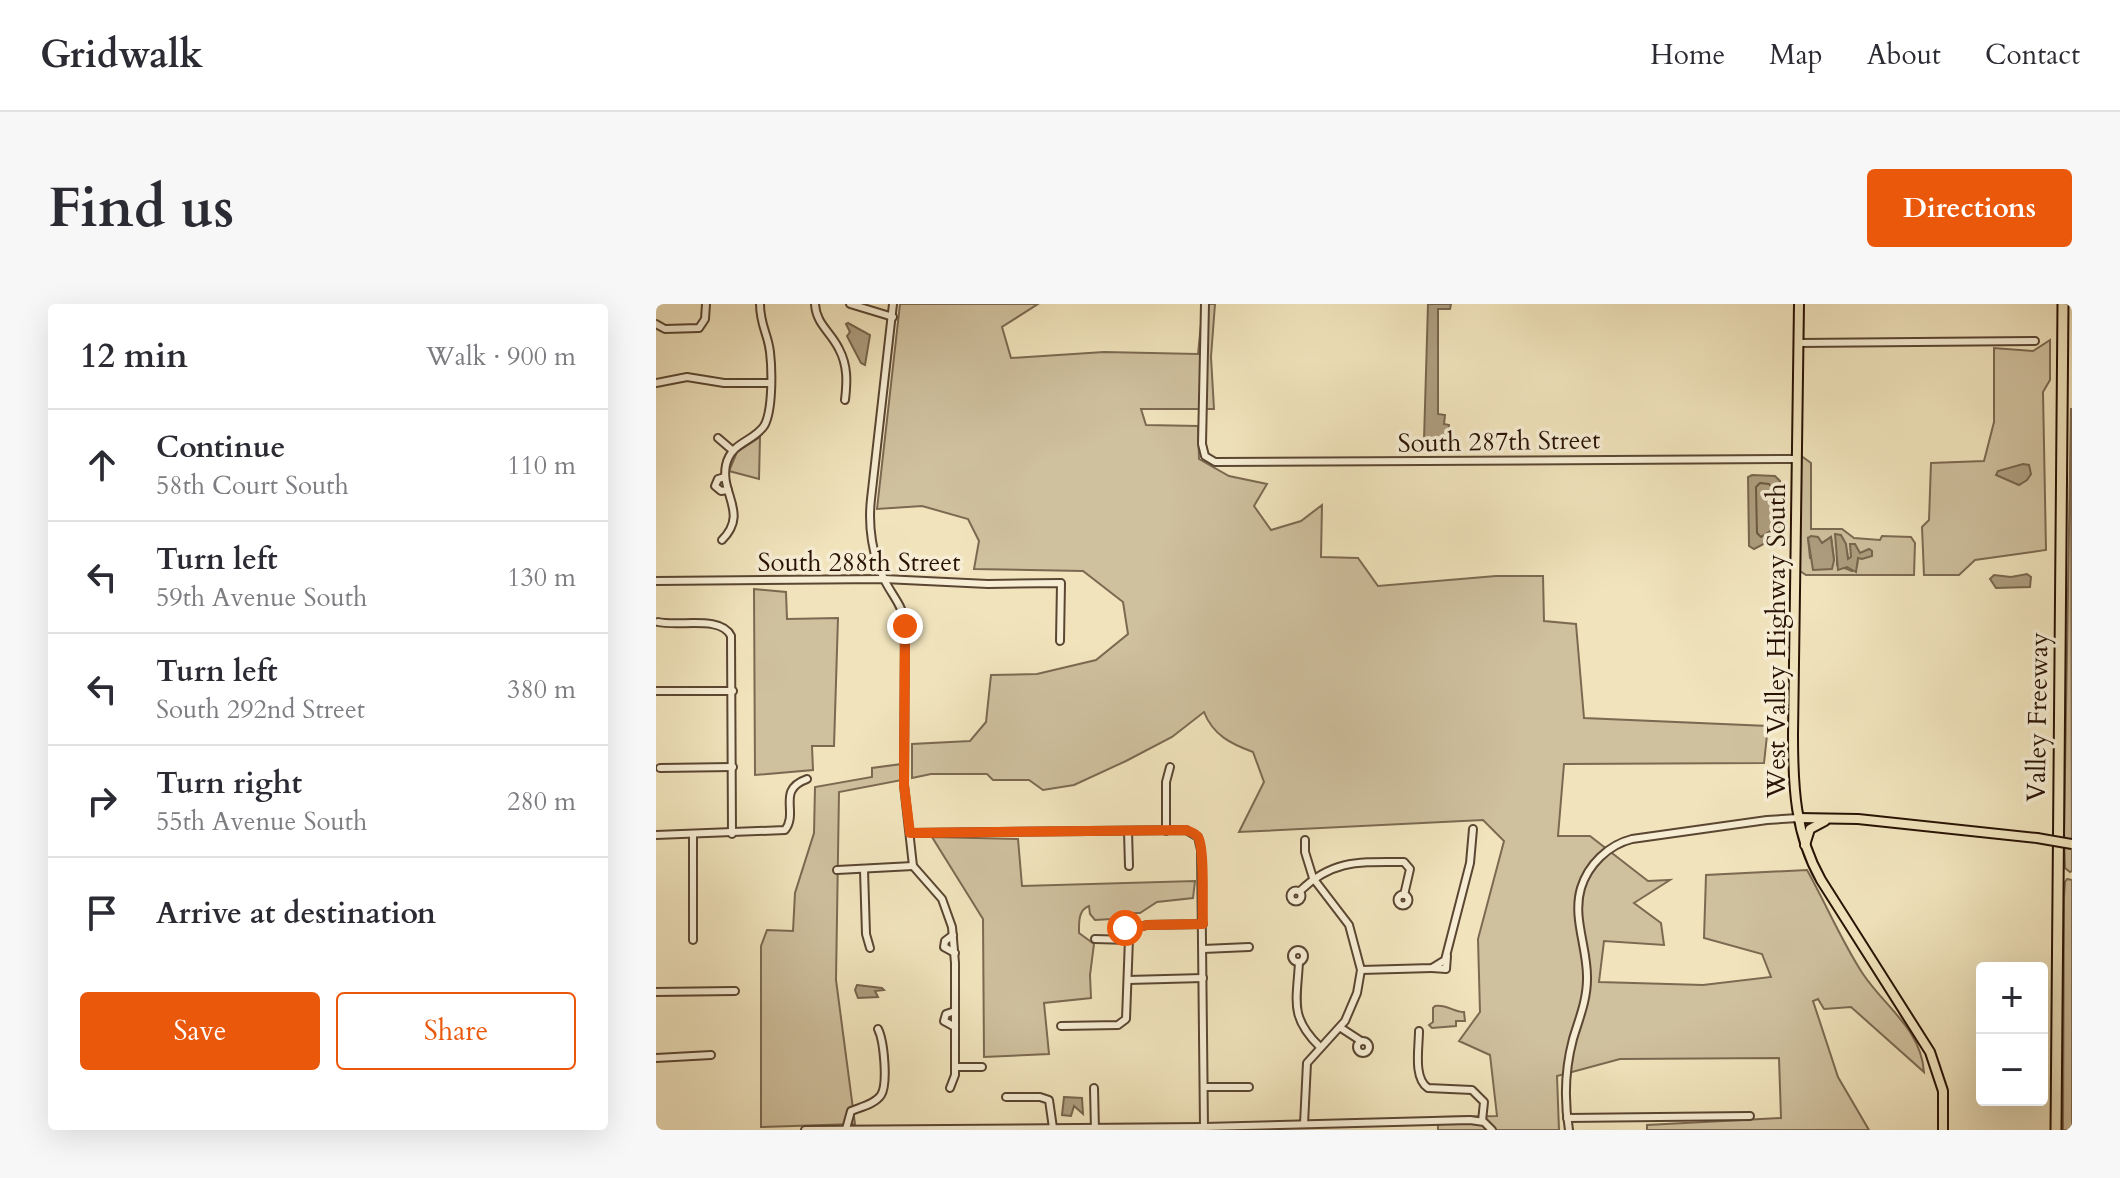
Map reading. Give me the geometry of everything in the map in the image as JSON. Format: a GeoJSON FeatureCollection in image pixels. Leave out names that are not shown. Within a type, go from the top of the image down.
{"type":"FeatureCollection","features":[{"type":"Feature","properties":{"kind":"highway","name":"Valley Freeway"},"geometry":{"type":"LineString","coordinates":[[2056,1130],[2063,304]]}},
{"type":"Feature","properties":{"kind":"main road","name":"West Valley Highway South"},"geometry":{"type":"LineString","coordinates":[[1799,304],[1793,748],[1798,818],[1807,853],[1851,929],[1930,1052],[1943,1091],[1943,1130]]}},
{"type":"Feature","properties":{"kind":"main road"},"geometry":{"type":"LineString","coordinates":[[1798,818],[1956,828],[2072,844]]}},
{"type":"Feature","properties":{"kind":"main road"},"geometry":{"type":"LineString","coordinates":[[1807,853],[1806,839],[1810,829],[1833,819]]}},
{"type":"Feature","properties":{"kind":"street"},"geometry":{"type":"LineString","coordinates":[[656,324],[665,329],[696,329],[703,323],[706,304]]}},
{"type":"Feature","properties":{"kind":"street"},"geometry":{"type":"LineString","coordinates":[[722,540],[729,533],[734,520],[725,467],[732,450],[763,427],[769,409],[770,353],[762,329],[760,304]]}},
{"type":"Feature","properties":{"kind":"street"},"geometry":{"type":"LineString","coordinates":[[815,304],[820,323],[834,340],[844,360],[847,376],[845,400]]}},
{"type":"Feature","properties":{"kind":"street"},"geometry":{"type":"LineString","coordinates":[[850,304],[893,317]]}},
{"type":"Feature","properties":{"kind":"street"},"geometry":{"type":"LineString","coordinates":[[893,304],[870,512],[875,552],[884,579],[905,621],[904,785],[913,866],[942,899],[953,935],[955,1067],[950,1088]]}},
{"type":"Feature","properties":{"kind":"street","name":"South 287th Street"},"geometry":{"type":"LineString","coordinates":[[1205,304],[1202,444],[1205,456],[1215,462],[1796,459]]}},
{"type":"Feature","properties":{"kind":"street"},"geometry":{"type":"LineString","coordinates":[[1798,343],[2035,341]]}},
{"type":"Feature","properties":{"kind":"street"},"geometry":{"type":"LineString","coordinates":[[656,383],[687,377],[724,383],[770,383]]}},
{"type":"Feature","properties":{"kind":"street"},"geometry":{"type":"LineString","coordinates":[[718,438],[732,450]]}},
{"type":"Feature","properties":{"kind":"street"},"geometry":{"type":"LineString","coordinates":[[725,477],[718,479],[715,486],[721,491],[728,490]]}},
{"type":"Feature","properties":{"kind":"street","name":"South 288th Street"},"geometry":{"type":"LineString","coordinates":[[656,581],[884,579],[988,584],[1061,583],[1060,641]]}},
{"type":"Feature","properties":{"kind":"street"},"geometry":{"type":"LineString","coordinates":[[658,622],[715,624],[728,629],[732,642],[733,691],[732,834]]}},
{"type":"Feature","properties":{"kind":"street"},"geometry":{"type":"LineString","coordinates":[[656,691],[733,691]]}},
{"type":"Feature","properties":{"kind":"street"},"geometry":{"type":"LineString","coordinates":[[660,768],[733,767]]}},
{"type":"Feature","properties":{"kind":"street"},"geometry":{"type":"LineString","coordinates":[[1166,831],[1166,782],[1170,767]]}},
{"type":"Feature","properties":{"kind":"street"},"geometry":{"type":"LineString","coordinates":[[656,835],[732,834],[787,829],[791,789],[807,779]]}},
{"type":"Feature","properties":{"kind":"street"},"geometry":{"type":"LineString","coordinates":[[1569,1130],[1568,1061],[1587,980],[1578,905],[1584,880],[1600,857],[1625,841],[1798,818]]}},
{"type":"Feature","properties":{"kind":"street"},"geometry":{"type":"LineString","coordinates":[[1361,970],[1446,969],[1470,863],[1473,829]]}},
{"type":"Feature","properties":{"kind":"street"},"geometry":{"type":"LineString","coordinates":[[910,833],[1186,830],[1198,837],[1203,924],[1204,1127]]}},
{"type":"Feature","properties":{"kind":"street"},"geometry":{"type":"LineString","coordinates":[[1128,831],[1129,866]]}},
{"type":"Feature","properties":{"kind":"street"},"geometry":{"type":"LineString","coordinates":[[693,835],[693,940]]}},
{"type":"Feature","properties":{"kind":"street"},"geometry":{"type":"LineString","coordinates":[[1301,1126],[1310,1057],[1341,1028],[1352,1007],[1361,970],[1349,925],[1313,878],[1307,864],[1305,840]]}},
{"type":"Feature","properties":{"kind":"street"},"geometry":{"type":"LineString","coordinates":[[1300,891],[1313,878],[1334,867],[1404,862],[1410,869],[1404,895]]}},
{"type":"Feature","properties":{"kind":"street"},"geometry":{"type":"LineString","coordinates":[[837,870],[913,866]]}},
{"type":"Feature","properties":{"kind":"street"},"geometry":{"type":"LineString","coordinates":[[864,870],[866,934],[870,948]]}},
{"type":"Feature","properties":{"kind":"street"},"geometry":{"type":"LineString","coordinates":[[1095,939],[1129,939],[1135,935],[1135,928],[1147,925],[1203,924]]}},
{"type":"Feature","properties":{"kind":"street"},"geometry":{"type":"LineString","coordinates":[[1061,1026],[1118,1025],[1124,1022],[1127,1015],[1129,939]]}},
{"type":"Feature","properties":{"kind":"street"},"geometry":{"type":"LineString","coordinates":[[1203,949],[1249,947]]}},
{"type":"Feature","properties":{"kind":"street"},"geometry":{"type":"LineString","coordinates":[[1432,968],[1441,964],[1447,956]]}},
{"type":"Feature","properties":{"kind":"street"},"geometry":{"type":"LineString","coordinates":[[1299,962],[1298,1017],[1305,1033],[1320,1047]]}},
{"type":"Feature","properties":{"kind":"street"},"geometry":{"type":"LineString","coordinates":[[1128,980],[1203,978]]}},
{"type":"Feature","properties":{"kind":"street"},"geometry":{"type":"LineString","coordinates":[[656,992],[735,991]]}},
{"type":"Feature","properties":{"kind":"street"},"geometry":{"type":"LineString","coordinates":[[1341,1028],[1361,1041]]}},
{"type":"Feature","properties":{"kind":"street"},"geometry":{"type":"LineString","coordinates":[[846,1129],[851,1111],[873,1101],[884,1088],[884,1047],[878,1029]]}},
{"type":"Feature","properties":{"kind":"street"},"geometry":{"type":"LineString","coordinates":[[1419,1031],[1419,1077],[1424,1086],[1472,1090],[1484,1102],[1482,1121]]}},
{"type":"Feature","properties":{"kind":"street"},"geometry":{"type":"LineString","coordinates":[[656,1058],[711,1055]]}},
{"type":"Feature","properties":{"kind":"street"},"geometry":{"type":"LineString","coordinates":[[955,1067],[982,1067]]}},
{"type":"Feature","properties":{"kind":"street"},"geometry":{"type":"LineString","coordinates":[[1204,1087],[1249,1087]]}},
{"type":"Feature","properties":{"kind":"street"},"geometry":{"type":"LineString","coordinates":[[1094,1088],[1095,1129]]}},
{"type":"Feature","properties":{"kind":"street"},"geometry":{"type":"LineString","coordinates":[[1006,1097],[1049,1100],[1053,1128]]}},
{"type":"Feature","properties":{"kind":"street"},"geometry":{"type":"LineString","coordinates":[[1567,1118],[1750,1116]]}},
{"type":"Feature","properties":{"kind":"street"},"geometry":{"type":"LineString","coordinates":[[1640,1118],[1640,1130]]}},
{"type":"Feature","properties":{"kind":"street"},"geometry":{"type":"LineString","coordinates":[[805,1130],[1095,1129],[1482,1121],[1491,1128]]}},
{"type":"Feature","properties":{"kind":"shaded area"},"geometry":{"type":"Polygon","coordinates":[[[900,304],[1038,304],[1002,327],[1011,358],[1104,352],[1198,354],[1203,304],[1215,304],[1211,357],[1214,409],[1141,409],[1146,425],[1198,426],[1199,459],[1229,476],[1267,484],[1254,506],[1271,530],[1301,521],[1322,505],[1321,557],[1358,558],[1378,586],[1496,576],[1543,576],[1544,621],[1576,624],[1584,718],[1768,726],[1764,763],[1564,764],[1558,836],[1590,836],[1648,881],[1670,880],[1634,903],[1661,923],[1664,945],[1604,941],[1599,982],[1703,985],[1771,977],[1762,954],[1704,938],[1706,875],[1807,870],[1863,974],[1901,1019],[1916,1043],[1924,1072],[1851,1007],[1824,1009],[1818,999],[1813,1001],[1838,1077],[1869,1130],[1647,1130],[1647,1125],[1781,1118],[1779,1058],[1620,1059],[1557,1076],[1559,1130],[1438,1130],[1438,1117],[1497,1116],[1490,1055],[1459,1041],[1480,1012],[1478,939],[1504,841],[1483,820],[1239,832],[1264,782],[1253,752],[1224,738],[1212,727],[1204,712],[1172,737],[1074,785],[1043,790],[1029,780],[993,780],[987,774],[931,774],[912,778],[912,744],[970,741],[986,722],[991,675],[1037,674],[1096,660],[1128,634],[1123,602],[1083,571],[974,569],[979,541],[968,519],[922,506],[877,509],[900,304]]]}},
{"type":"Feature","properties":{"kind":"shaded area"},"geometry":{"type":"Polygon","coordinates":[[[2050,340],[2050,380],[2043,392],[2046,550],[1975,560],[1959,575],[1924,575],[1922,527],[1929,520],[1931,463],[1984,461],[1994,422],[1994,348],[2033,351],[2050,340]]]}},
{"type":"Feature","properties":{"kind":"shaded area"},"geometry":{"type":"Polygon","coordinates":[[[2071,408],[2070,872],[2065,868],[2064,833],[2071,408]]]}},
{"type":"Feature","properties":{"kind":"shaded area"},"geometry":{"type":"Polygon","coordinates":[[[760,437],[759,479],[729,471],[737,452],[760,437]]]}},
{"type":"Feature","properties":{"kind":"shaded area"},"geometry":{"type":"Polygon","coordinates":[[[1800,455],[1811,463],[1811,529],[1842,529],[1854,538],[1880,540],[1882,536],[1911,537],[1915,543],[1914,575],[1806,575],[1797,569],[1800,455]],[[1831,537],[1822,543],[1808,538],[1810,558],[1834,560],[1831,537]],[[1837,544],[1837,565],[1852,571],[1857,566],[1858,557],[1865,553],[1848,559],[1847,552],[1837,544]]]}},
{"type":"Feature","properties":{"kind":"shaded area"},"geometry":{"type":"Polygon","coordinates":[[[754,589],[786,592],[787,619],[838,618],[834,746],[812,746],[813,770],[755,775],[754,589]]]}},
{"type":"Feature","properties":{"kind":"shaded area"},"geometry":{"type":"Polygon","coordinates":[[[902,764],[902,780],[839,792],[836,980],[855,1124],[761,1127],[761,946],[767,930],[793,931],[795,893],[814,833],[815,787],[872,777],[872,768],[902,764]]]}},
{"type":"Feature","properties":{"kind":"shaded area"},"geometry":{"type":"Polygon","coordinates":[[[932,837],[1018,839],[1022,886],[1195,881],[1193,898],[1157,902],[1140,913],[1132,913],[1129,918],[1095,920],[1089,906],[1085,908],[1080,917],[1079,933],[1094,944],[1091,998],[1044,1003],[1049,1054],[984,1057],[983,919],[932,837]]]}},
{"type":"Feature","properties":{"kind":"shaded area"},"geometry":{"type":"Polygon","coordinates":[[[2067,879],[2072,880],[2072,1130],[2063,1130],[2064,898],[2067,879]]]}},
{"type":"Feature","properties":{"kind":"shaded area"},"geometry":{"type":"Polygon","coordinates":[[[1435,1006],[1464,1012],[1465,1021],[1456,1021],[1456,1026],[1432,1028],[1429,1025],[1433,1022],[1435,1006]]]}},
{"type":"Feature","properties":{"kind":"water"},"geometry":{"type":"Polygon","coordinates":[[[1428,304],[1451,304],[1450,309],[1438,309],[1438,414],[1445,415],[1444,424],[1449,425],[1448,445],[1429,445],[1424,440],[1428,304]]]}},
{"type":"Feature","properties":{"kind":"water"},"geometry":{"type":"Polygon","coordinates":[[[848,323],[870,335],[865,365],[847,336],[850,332],[848,323]]]}},
{"type":"Feature","properties":{"kind":"water"},"geometry":{"type":"Polygon","coordinates":[[[2029,465],[2031,474],[2019,485],[1996,475],[1998,471],[2029,465]]]}},
{"type":"Feature","properties":{"kind":"water"},"geometry":{"type":"Polygon","coordinates":[[[1775,476],[1780,481],[1780,533],[1754,549],[1749,546],[1748,477],[1775,476]]]}},
{"type":"Feature","properties":{"kind":"water"},"geometry":{"type":"Polygon","coordinates":[[[1835,534],[1841,535],[1846,544],[1848,559],[1851,557],[1850,544],[1855,544],[1860,553],[1869,549],[1872,551],[1872,556],[1858,558],[1856,572],[1847,567],[1838,570],[1835,534]]]}},
{"type":"Feature","properties":{"kind":"water"},"geometry":{"type":"Polygon","coordinates":[[[1818,537],[1822,543],[1831,537],[1832,569],[1813,570],[1808,538],[1818,537]]]}},
{"type":"Feature","properties":{"kind":"water"},"geometry":{"type":"Polygon","coordinates":[[[2027,574],[2031,577],[2030,587],[1996,588],[1990,579],[1994,575],[2011,577],[2027,574]]]}},
{"type":"Feature","properties":{"kind":"water"},"geometry":{"type":"Polygon","coordinates":[[[857,985],[884,990],[875,991],[878,997],[858,998],[857,985]]]}},
{"type":"Feature","properties":{"kind":"water"},"geometry":{"type":"Polygon","coordinates":[[[1064,1097],[1082,1098],[1083,1114],[1074,1106],[1071,1116],[1062,1115],[1064,1097]]]}},
{"type":"Feature","properties":{"kind":"route"},"geometry":{"type":"LineString","coordinates":[[905,626],[904,785],[910,833],[1192,832],[1198,837],[1201,850],[1203,924],[1135,928],[1129,925],[1125,928]]}}]}
